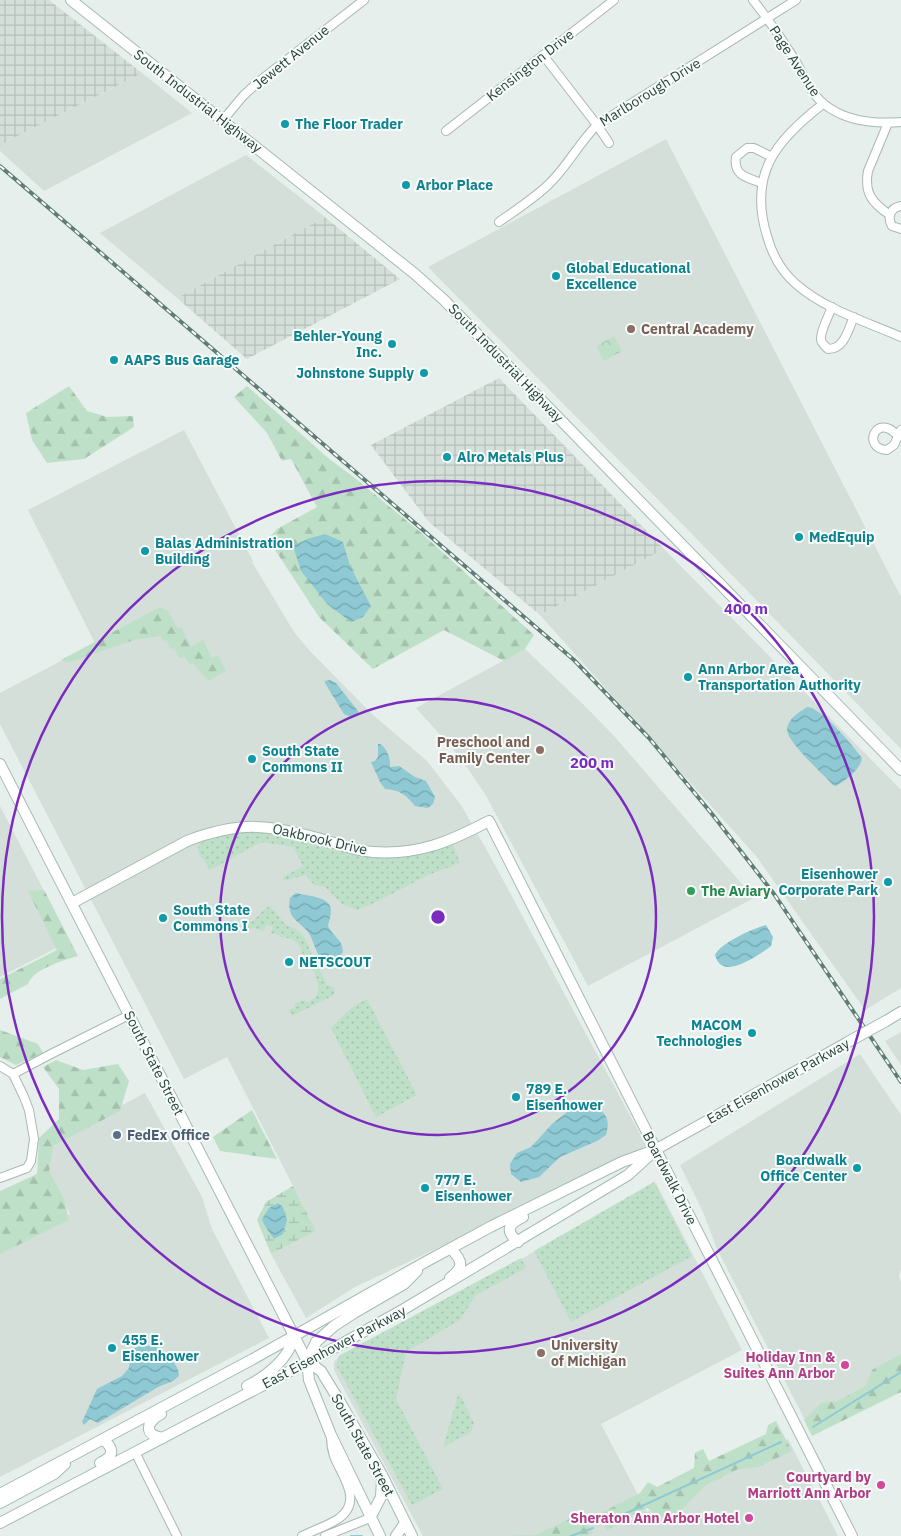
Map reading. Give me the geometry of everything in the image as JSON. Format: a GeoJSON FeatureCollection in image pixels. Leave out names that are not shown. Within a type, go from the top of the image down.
{"type":"FeatureCollection","features":[{"type":"Feature","properties":{"kind":"main road","name":"South Industrial Highway"},"geometry":{"type":"LineString","coordinates":[[71,0],[415,274],[444,300],[901,770]]}},
{"type":"Feature","properties":{"kind":"main road","name":"South State Street"},"geometry":{"type":"LineString","coordinates":[[0,764],[307,1361],[309,1380],[331,1435],[380,1536]]}},
{"type":"Feature","properties":{"kind":"main road","name":"Oakbrook Drive"},"geometry":{"type":"LineString","coordinates":[[72,903],[187,841],[233,828],[259,826],[283,828],[370,852],[391,852],[418,850],[442,844],[489,821]]}},
{"type":"Feature","properties":{"kind":"main road","name":"Boardwalk Drive"},"geometry":{"type":"LineString","coordinates":[[489,821],[852,1536]]}},
{"type":"Feature","properties":{"kind":"main road","name":"East Eisenhower Parkway"},"geometry":{"type":"LineString","coordinates":[[0,1494],[253,1359],[451,1248],[622,1162],[656,1150],[901,1012]]}},
{"type":"Feature","properties":{"kind":"main road","name":"East Eisenhower Parkway"},"geometry":{"type":"LineString","coordinates":[[0,1523],[404,1310],[628,1176],[656,1150]]}},
{"type":"Feature","properties":{"kind":"main road"},"geometry":{"type":"LineString","coordinates":[[518,1242],[510,1234],[509,1230],[513,1222],[549,1204],[558,1193]]}},
{"type":"Feature","properties":{"kind":"main road"},"geometry":{"type":"LineString","coordinates":[[338,1346],[365,1326],[452,1278],[459,1270],[461,1264],[451,1248]]}},
{"type":"Feature","properties":{"kind":"main road"},"geometry":{"type":"LineString","coordinates":[[307,1361],[316,1342],[334,1326],[354,1312],[404,1284],[429,1260]]}},
{"type":"Feature","properties":{"kind":"main road"},"geometry":{"type":"LineString","coordinates":[[179,1429],[198,1412],[250,1384],[269,1371],[290,1350],[294,1336]]}},
{"type":"Feature","properties":{"kind":"main road"},"geometry":{"type":"LineString","coordinates":[[163,1438],[156,1437],[148,1428],[149,1423],[153,1419],[238,1374],[253,1359]]}},
{"type":"Feature","properties":{"kind":"main road","name":"South State Street"},"geometry":{"type":"LineString","coordinates":[[307,1361],[322,1371],[382,1475],[412,1536]]}},
{"type":"Feature","properties":{"kind":"main road"},"geometry":{"type":"LineString","coordinates":[[23,1511],[38,1497],[109,1458],[111,1453],[110,1446],[104,1440],[100,1441]]}},
{"type":"Feature","properties":{"kind":"main road"},"geometry":{"type":"LineString","coordinates":[[0,1503],[54,1474],[74,1454]]}},
{"type":"Feature","properties":{"kind":"main road"},"geometry":{"type":"LineString","coordinates":[[370,1518],[381,1497],[382,1475]]}},
{"type":"Feature","properties":{"kind":"main road"},"geometry":{"type":"LineString","coordinates":[[396,1536],[405,1524]]}},
{"type":"Feature","properties":{"kind":"street","name":"Jewett Avenue"},"geometry":{"type":"LineString","coordinates":[[223,120],[243,96],[257,84],[364,0]]}},
{"type":"Feature","properties":{"kind":"street","name":"Kensington Drive"},"geometry":{"type":"LineString","coordinates":[[446,131],[614,0]]}},
{"type":"Feature","properties":{"kind":"street","name":"Page Avenue"},"geometry":{"type":"LineString","coordinates":[[753,0],[768,18],[823,104],[851,118],[868,122],[901,122]]}},
{"type":"Feature","properties":{"kind":"street","name":"Marlborough Drive"},"geometry":{"type":"LineString","coordinates":[[499,222],[525,205],[549,184],[597,125],[796,0]]}},
{"type":"Feature","properties":{"kind":"street"},"geometry":{"type":"LineString","coordinates":[[543,55],[609,142]]}},
{"type":"Feature","properties":{"kind":"street"},"geometry":{"type":"LineString","coordinates":[[823,104],[798,124],[784,139],[766,170],[762,183],[761,202],[763,223],[770,246],[781,266],[796,285],[832,307],[901,337]]}},
{"type":"Feature","properties":{"kind":"street"},"geometry":{"type":"LineString","coordinates":[[888,123],[868,171],[867,186],[873,202],[890,215]]}},
{"type":"Feature","properties":{"kind":"street"},"geometry":{"type":"LineString","coordinates":[[762,183],[742,175],[737,170],[735,164],[736,157],[746,148],[754,148],[772,157]]}},
{"type":"Feature","properties":{"kind":"street"},"geometry":{"type":"LineString","coordinates":[[901,206],[894,208],[890,215],[892,226],[901,229]]}},
{"type":"Feature","properties":{"kind":"street"},"geometry":{"type":"LineString","coordinates":[[832,307],[821,339],[823,345],[828,349],[840,346],[854,316]]}},
{"type":"Feature","properties":{"kind":"street"},"geometry":{"type":"LineString","coordinates":[[14,1074],[129,1015]]}},
{"type":"Feature","properties":{"kind":"street"},"geometry":{"type":"LineString","coordinates":[[0,1066],[14,1074],[29,1110],[34,1139],[31,1161],[27,1168],[0,1178]]}},
{"type":"Feature","properties":{"kind":"street"},"geometry":{"type":"LineString","coordinates":[[302,1536],[337,1520],[345,1512],[350,1502],[349,1490],[331,1448],[331,1435]]}},
{"type":"Feature","properties":{"kind":"street"},"geometry":{"type":"LineString","coordinates":[[135,1452],[177,1536]]}},
{"type":"Feature","properties":{"kind":"street"},"geometry":{"type":"LineString","coordinates":[[325,1536],[370,1518]]}},
{"type":"Feature","properties":{"kind":"shaded area"},"geometry":{"type":"Polygon","coordinates":[[[0,0],[49,0],[142,73],[0,145],[0,0]]]}},
{"type":"Feature","properties":{"kind":"shaded area"},"geometry":{"type":"Polygon","coordinates":[[[142,73],[192,113],[44,191],[0,151],[0,145],[142,73]]]}},
{"type":"Feature","properties":{"kind":"shaded area"},"geometry":{"type":"Polygon","coordinates":[[[666,139],[901,597],[901,749],[428,267],[666,139]]]}},
{"type":"Feature","properties":{"kind":"shaded area"},"geometry":{"type":"Polygon","coordinates":[[[246,155],[325,217],[177,298],[100,233],[246,155]]]}},
{"type":"Feature","properties":{"kind":"shaded area"},"geometry":{"type":"Polygon","coordinates":[[[325,217],[400,279],[247,359],[177,298],[325,217]]]}},
{"type":"Feature","properties":{"kind":"shaded area"},"geometry":{"type":"Polygon","coordinates":[[[499,378],[664,549],[540,615],[429,522],[371,445],[499,378]]]}},
{"type":"Feature","properties":{"kind":"shaded area"},"geometry":{"type":"Polygon","coordinates":[[[184,430],[252,562],[294,632],[309,650],[372,714],[427,761],[461,805],[648,1149],[355,1287],[306,1318],[271,1254],[316,1231],[227,1057],[184,1079],[0,724],[0,693],[95,643],[28,510],[184,430]]]}},
{"type":"Feature","properties":{"kind":"shaded area"},"geometry":{"type":"Polygon","coordinates":[[[664,549],[901,790],[901,988],[865,1010],[756,856],[540,615],[664,549]]]}},
{"type":"Feature","properties":{"kind":"shaded area"},"geometry":{"type":"Polygon","coordinates":[[[525,649],[615,737],[754,898],[588,986],[485,794],[459,756],[416,708],[525,649]]]}},
{"type":"Feature","properties":{"kind":"shaded area"},"geometry":{"type":"Polygon","coordinates":[[[0,806],[70,941],[0,977],[0,806]]]}},
{"type":"Feature","properties":{"kind":"shaded area"},"geometry":{"type":"Polygon","coordinates":[[[901,1032],[901,1065],[885,1041],[901,1032]]]}},
{"type":"Feature","properties":{"kind":"shaded area"},"geometry":{"type":"Polygon","coordinates":[[[860,1054],[901,1115],[901,1269],[899,1277],[901,1282],[901,1369],[808,1426],[717,1249],[703,1212],[680,1165],[860,1054]]]}},
{"type":"Feature","properties":{"kind":"shaded area"},"geometry":{"type":"Polygon","coordinates":[[[145,1093],[202,1197],[212,1229],[269,1338],[0,1477],[0,1250],[70,1214],[47,1172],[45,1163],[55,1141],[145,1093]]]}},
{"type":"Feature","properties":{"kind":"shaded area","name":"University of Michigan"},"geometry":{"type":"Polygon","coordinates":[[[656,1183],[742,1350],[601,1424],[647,1512],[788,1439],[838,1536],[423,1536],[338,1378],[334,1370],[334,1362],[340,1355],[514,1263],[656,1183]]]}},
{"type":"Feature","properties":{"kind":"green space"},"geometry":{"type":"Polygon","coordinates":[[[614,336],[622,351],[604,361],[596,346],[614,336]]]}},
{"type":"Feature","properties":{"kind":"green space"},"geometry":{"type":"Polygon","coordinates":[[[69,386],[87,411],[107,417],[133,416],[134,427],[84,459],[47,463],[32,440],[26,413],[69,386]]]}},
{"type":"Feature","properties":{"kind":"green space"},"geometry":{"type":"Polygon","coordinates":[[[247,386],[327,457],[419,531],[534,635],[525,649],[504,661],[444,630],[373,669],[319,617],[268,539],[277,529],[317,507],[291,459],[282,461],[267,433],[234,397],[247,386]]]}},
{"type":"Feature","properties":{"kind":"green space"},"geometry":{"type":"Polygon","coordinates":[[[160,607],[168,611],[177,628],[181,627],[191,646],[203,640],[212,658],[218,655],[226,671],[208,681],[194,663],[190,665],[184,656],[180,659],[174,648],[171,649],[166,640],[163,641],[161,636],[134,640],[70,662],[61,660],[160,607]]]}},
{"type":"Feature","properties":{"kind":"green space"},"geometry":{"type":"Polygon","coordinates":[[[252,831],[291,837],[348,854],[375,858],[428,853],[453,844],[460,863],[428,875],[357,910],[342,904],[325,887],[314,885],[306,875],[284,881],[283,877],[303,866],[293,847],[261,842],[210,870],[198,852],[198,844],[226,834],[252,831]]]}},
{"type":"Feature","properties":{"kind":"green space"},"geometry":{"type":"Polygon","coordinates":[[[44,890],[78,956],[42,970],[28,984],[0,999],[0,979],[57,950],[28,891],[44,890]]]}},
{"type":"Feature","properties":{"kind":"green space"},"geometry":{"type":"Polygon","coordinates":[[[270,906],[286,925],[296,929],[303,935],[327,985],[334,987],[334,995],[292,1016],[289,1010],[295,1007],[294,1004],[303,1000],[308,1002],[318,993],[318,981],[296,942],[271,933],[273,927],[266,925],[264,931],[245,928],[263,910],[270,906]]]}},
{"type":"Feature","properties":{"kind":"green space"},"geometry":{"type":"Polygon","coordinates":[[[367,999],[417,1095],[376,1117],[331,1028],[352,1007],[367,999]]]}},
{"type":"Feature","properties":{"kind":"green space"},"geometry":{"type":"Polygon","coordinates":[[[0,1030],[38,1044],[43,1053],[16,1065],[0,1057],[0,1030]]]}},
{"type":"Feature","properties":{"kind":"green space"},"geometry":{"type":"Polygon","coordinates":[[[56,1060],[83,1070],[118,1064],[129,1081],[120,1111],[53,1146],[49,1171],[64,1199],[69,1220],[0,1254],[0,1191],[37,1174],[39,1138],[59,1119],[59,1089],[43,1067],[56,1060]]]}},
{"type":"Feature","properties":{"kind":"green space"},"geometry":{"type":"Polygon","coordinates":[[[252,1110],[277,1159],[220,1151],[213,1137],[252,1110]]]}},
{"type":"Feature","properties":{"kind":"green space"},"geometry":{"type":"Polygon","coordinates":[[[654,1182],[692,1256],[571,1322],[534,1251],[654,1182]]]}},
{"type":"Feature","properties":{"kind":"green space"},"geometry":{"type":"Polygon","coordinates":[[[293,1186],[316,1231],[271,1254],[257,1220],[266,1202],[293,1186]]]}},
{"type":"Feature","properties":{"kind":"green space"},"geometry":{"type":"Polygon","coordinates":[[[521,1258],[526,1268],[476,1295],[460,1320],[406,1352],[396,1399],[443,1489],[412,1505],[336,1365],[339,1356],[521,1258]]]}},
{"type":"Feature","properties":{"kind":"green space"},"geometry":{"type":"Polygon","coordinates":[[[901,1354],[901,1392],[812,1436],[804,1420],[821,1403],[838,1401],[865,1386],[872,1370],[901,1354]]]}},
{"type":"Feature","properties":{"kind":"green space"},"geometry":{"type":"Polygon","coordinates":[[[458,1395],[460,1395],[474,1423],[471,1432],[443,1447],[458,1395]]]}},
{"type":"Feature","properties":{"kind":"green space"},"geometry":{"type":"Polygon","coordinates":[[[776,1421],[792,1451],[758,1467],[738,1469],[706,1485],[669,1523],[647,1508],[607,1530],[599,1514],[640,1493],[648,1482],[657,1487],[694,1468],[695,1453],[703,1449],[709,1461],[766,1434],[768,1425],[776,1421]]]}},
{"type":"Feature","properties":{"kind":"green space"},"geometry":{"type":"Polygon","coordinates":[[[581,1514],[593,1533],[586,1536],[495,1536],[535,1535],[581,1514]]]}},
{"type":"Feature","properties":{"kind":"water"},"geometry":{"type":"Polygon","coordinates":[[[325,534],[343,542],[350,566],[371,606],[363,617],[351,622],[327,604],[301,571],[293,546],[307,539],[325,534]]]}},
{"type":"Feature","properties":{"kind":"water"},"geometry":{"type":"Polygon","coordinates":[[[330,680],[336,683],[358,711],[358,715],[351,717],[344,714],[325,683],[325,681],[330,680]]]}},
{"type":"Feature","properties":{"kind":"water"},"geometry":{"type":"Polygon","coordinates":[[[807,707],[820,713],[828,720],[862,758],[856,770],[836,786],[806,758],[788,734],[787,729],[790,722],[807,707]]]}},
{"type":"Feature","properties":{"kind":"water"},"geometry":{"type":"Polygon","coordinates":[[[378,744],[381,744],[387,752],[390,767],[399,766],[415,777],[426,781],[435,797],[433,804],[428,808],[415,806],[402,793],[385,789],[371,762],[375,761],[378,757],[378,744]]]}},
{"type":"Feature","properties":{"kind":"water"},"geometry":{"type":"Polygon","coordinates":[[[296,893],[322,899],[330,905],[331,912],[328,926],[339,941],[343,952],[338,957],[329,960],[320,958],[310,935],[292,916],[289,906],[290,898],[296,893]]]}},
{"type":"Feature","properties":{"kind":"water"},"geometry":{"type":"Polygon","coordinates":[[[766,925],[773,937],[771,946],[745,963],[733,967],[726,967],[718,962],[715,955],[718,950],[745,933],[766,925]]]}},
{"type":"Feature","properties":{"kind":"water"},"geometry":{"type":"Polygon","coordinates":[[[589,1105],[603,1112],[607,1119],[606,1135],[597,1141],[560,1157],[539,1177],[521,1182],[511,1174],[510,1164],[517,1153],[531,1147],[552,1124],[571,1109],[589,1105]]]}},
{"type":"Feature","properties":{"kind":"water"},"geometry":{"type":"Polygon","coordinates":[[[278,1203],[283,1207],[287,1220],[283,1234],[274,1239],[262,1219],[269,1208],[278,1203]]]}},
{"type":"Feature","properties":{"kind":"water"},"geometry":{"type":"Polygon","coordinates":[[[140,1346],[153,1346],[161,1350],[175,1364],[179,1376],[98,1423],[90,1419],[84,1425],[82,1422],[97,1389],[122,1376],[129,1368],[129,1351],[140,1346]]]}},
{"type":"Feature","properties":{"kind":"waterway"},"geometry":{"type":"LineString","coordinates":[[813,1427],[901,1372]]}},
{"type":"Feature","properties":{"kind":"waterway"},"geometry":{"type":"LineString","coordinates":[[607,1522],[781,1442]]}},
{"type":"Feature","properties":{"kind":"waterway"},"geometry":{"type":"LineString","coordinates":[[571,1536],[593,1528]]}},
{"type":"Feature","properties":{"kind":"waterway"},"geometry":{"type":"LineString","coordinates":[[351,1536],[362,1536]]}},
{"type":"Feature","properties":{"kind":"railway"},"geometry":{"type":"LineString","coordinates":[[0,166],[574,660],[649,738],[712,814],[774,894],[901,1082]]}},
{"type":"Feature","properties":{"kind":"place","name":"The Floor Trader"},"geometry":{"type":"Point","coordinates":[285,124]}},
{"type":"Feature","properties":{"kind":"place","name":"Arbor Place"},"geometry":{"type":"Point","coordinates":[406,185]}},
{"type":"Feature","properties":{"kind":"place","name":"Global Educational Excellence"},"geometry":{"type":"Point","coordinates":[556,276]}},
{"type":"Feature","properties":{"kind":"place","name":"Central Academy"},"geometry":{"type":"Point","coordinates":[631,329]}},
{"type":"Feature","properties":{"kind":"place","name":"Behler-Young Inc."},"geometry":{"type":"Point","coordinates":[392,344]}},
{"type":"Feature","properties":{"kind":"place","name":"AAPS Bus Garage"},"geometry":{"type":"Point","coordinates":[114,360]}},
{"type":"Feature","properties":{"kind":"place","name":"Johnstone Supply"},"geometry":{"type":"Point","coordinates":[424,373]}},
{"type":"Feature","properties":{"kind":"place","name":"Alro Metals Plus"},"geometry":{"type":"Point","coordinates":[447,457]}},
{"type":"Feature","properties":{"kind":"place","name":"MedEquip"},"geometry":{"type":"Point","coordinates":[799,537]}},
{"type":"Feature","properties":{"kind":"place","name":"Balas Administration Building"},"geometry":{"type":"Point","coordinates":[145,551]}},
{"type":"Feature","properties":{"kind":"place","name":"Ann Arbor Area Transportation Authority"},"geometry":{"type":"Point","coordinates":[688,677]}},
{"type":"Feature","properties":{"kind":"place","name":"Preschool and Family Center"},"geometry":{"type":"Point","coordinates":[540,750]}},
{"type":"Feature","properties":{"kind":"place","name":"South State Commons II"},"geometry":{"type":"Point","coordinates":[252,759]}},
{"type":"Feature","properties":{"kind":"place","name":"Eisenhower Corporate Park"},"geometry":{"type":"Point","coordinates":[888,882]}},
{"type":"Feature","properties":{"kind":"place","name":"The Aviary"},"geometry":{"type":"Point","coordinates":[691,891]}},
{"type":"Feature","properties":{"kind":"place","name":"South State Commons I"},"geometry":{"type":"Point","coordinates":[163,918]}},
{"type":"Feature","properties":{"kind":"place","name":"NETSCOUT"},"geometry":{"type":"Point","coordinates":[289,962]}},
{"type":"Feature","properties":{"kind":"place","name":"MACOM Technologies"},"geometry":{"type":"Point","coordinates":[752,1033]}},
{"type":"Feature","properties":{"kind":"place","name":"789 E. Eisenhower"},"geometry":{"type":"Point","coordinates":[516,1097]}},
{"type":"Feature","properties":{"kind":"place","name":"FedEx Office"},"geometry":{"type":"Point","coordinates":[117,1135]}},
{"type":"Feature","properties":{"kind":"place","name":"Boardwalk Office Center"},"geometry":{"type":"Point","coordinates":[857,1168]}},
{"type":"Feature","properties":{"kind":"place","name":"777 E. Eisenhower"},"geometry":{"type":"Point","coordinates":[425,1188]}},
{"type":"Feature","properties":{"kind":"place","name":"455 E. Eisenhower"},"geometry":{"type":"Point","coordinates":[112,1348]}},
{"type":"Feature","properties":{"kind":"place","name":"University of Michigan"},"geometry":{"type":"Point","coordinates":[541,1353]}},
{"type":"Feature","properties":{"kind":"place","name":"Holiday Inn & Suites Ann Arbor"},"geometry":{"type":"Point","coordinates":[845,1365]}},
{"type":"Feature","properties":{"kind":"place","name":"Courtyard by Marriott Ann Arbor"},"geometry":{"type":"Point","coordinates":[881,1485]}},
{"type":"Feature","properties":{"kind":"place","name":"Sheraton Ann Arbor Hotel"},"geometry":{"type":"Point","coordinates":[749,1518]}}]}
